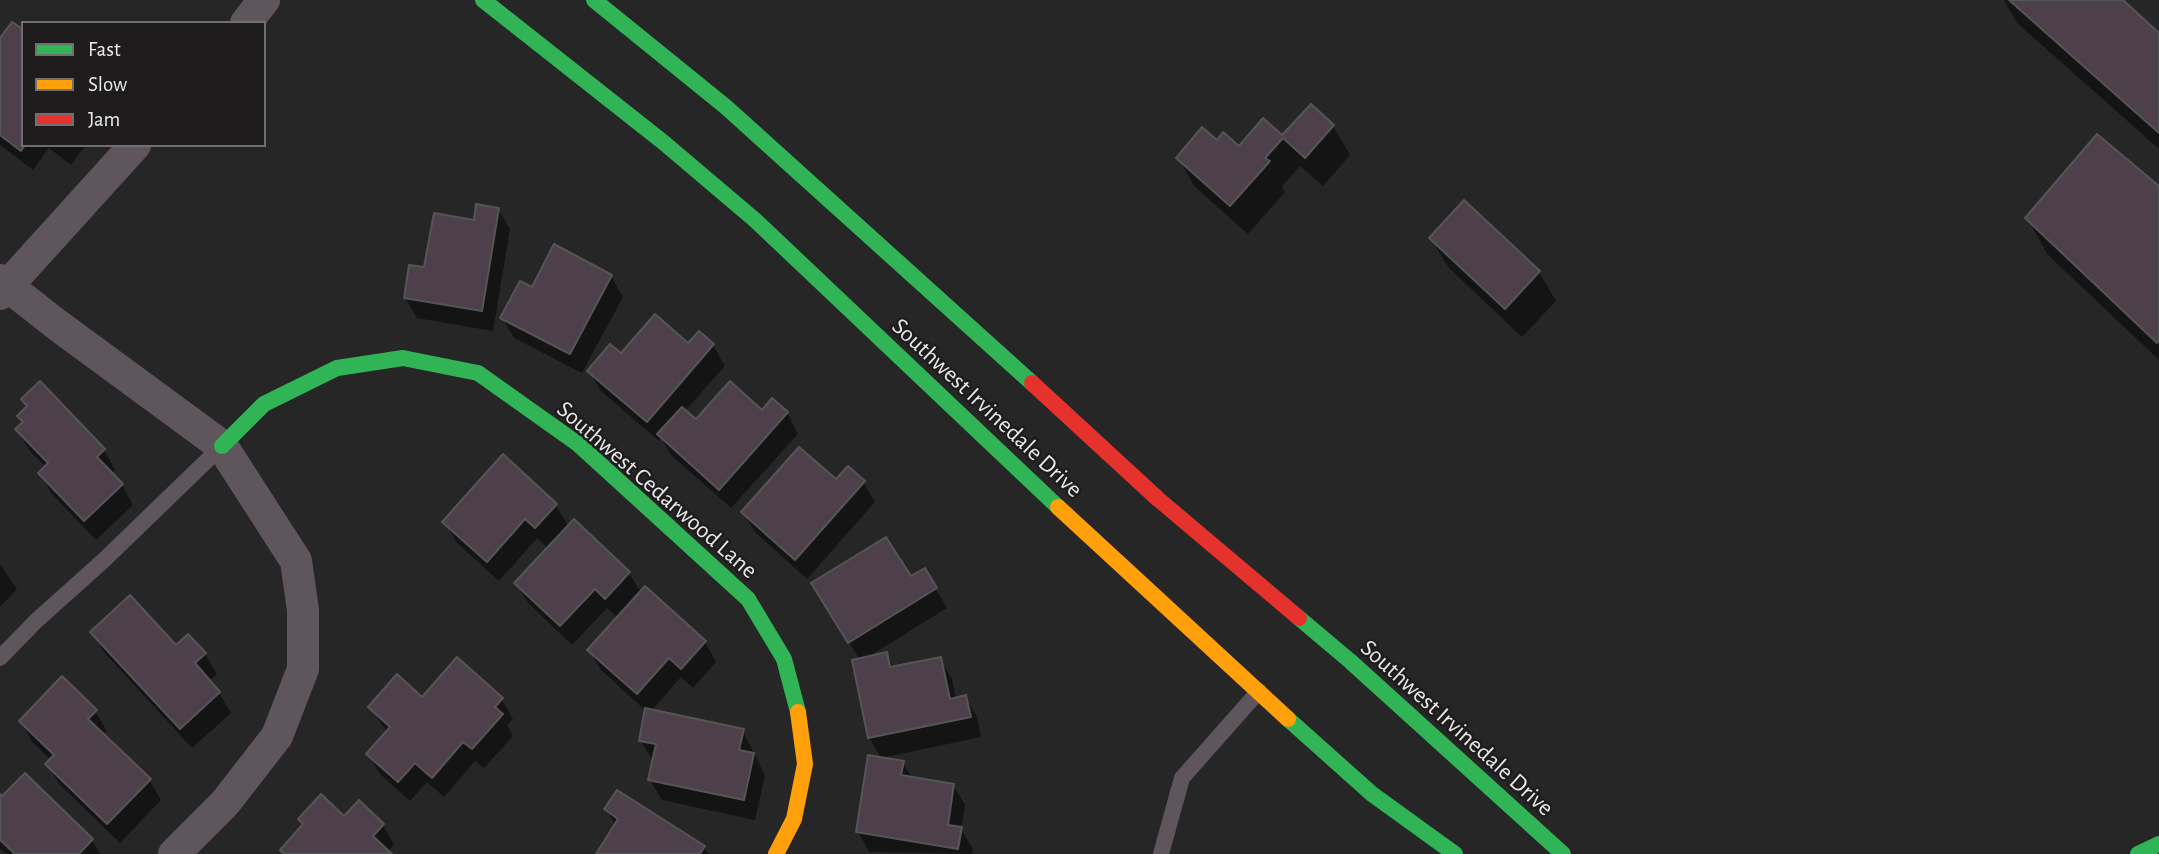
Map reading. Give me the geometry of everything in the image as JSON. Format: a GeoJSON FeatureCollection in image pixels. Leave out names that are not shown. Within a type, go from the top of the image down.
{"type":"FeatureCollection","features":[{"type":"Feature","properties":{"kind":"main road","name":"Southwest Irvinedale Drive"},"geometry":{"type":"LineString","coordinates":[[483,0],[663,142],[755,220],[1098,545],[1372,794],[1455,854]]}},
{"type":"Feature","properties":{"kind":"main road","name":"Southwest Irvinedale Drive"},"geometry":{"type":"LineString","coordinates":[[594,0],[726,107],[1158,499],[1350,660],[1563,854]]}},
{"type":"Feature","properties":{"kind":"main road","name":"Southwest Cedarwood Lane"},"geometry":{"type":"LineString","coordinates":[[222,446],[264,404],[337,368],[403,358],[478,373],[578,444],[748,599],[784,659],[798,711],[805,764],[794,819],[776,854]]}},
{"type":"Feature","properties":{"kind":"main road"},"geometry":{"type":"LineString","coordinates":[[2138,854],[2159,844]]}},
{"type":"Feature","properties":{"kind":"main road"},"geometry":{"type":"LineString","coordinates":[[2147,854],[2159,844]]}},
{"type":"Feature","properties":{"kind":"street"},"geometry":{"type":"LineString","coordinates":[[248,21],[264,0]]}},
{"type":"Feature","properties":{"kind":"street"},"geometry":{"type":"LineString","coordinates":[[133,147],[2,287],[222,446],[296,561],[303,610],[303,669],[277,736],[225,803],[174,854]]}},
{"type":"Feature","properties":{"kind":"lane"},"geometry":{"type":"LineString","coordinates":[[0,658],[222,446]]}},
{"type":"Feature","properties":{"kind":"lane"},"geometry":{"type":"LineString","coordinates":[[1161,854],[1182,778],[1259,691]]}},
{"type":"Feature","properties":{"kind":"building"},"geometry":{"type":"Polygon","coordinates":[[[2009,0],[2123,0],[2159,33],[2159,133],[2009,0]]]}},
{"type":"Feature","properties":{"kind":"building"},"geometry":{"type":"Polygon","coordinates":[[[12,22],[21,28],[21,147],[24,147],[21,151],[0,135],[0,38],[12,22]]]}},
{"type":"Feature","properties":{"kind":"building"},"geometry":{"type":"Polygon","coordinates":[[[1311,104],[1334,125],[1305,158],[1283,138],[1265,158],[1270,161],[1230,206],[1176,158],[1202,127],[1217,140],[1223,132],[1239,146],[1263,118],[1282,135],[1311,104]]]}},
{"type":"Feature","properties":{"kind":"building"},"geometry":{"type":"Polygon","coordinates":[[[2097,134],[2159,186],[2157,343],[2025,218],[2097,134]]]}},
{"type":"Feature","properties":{"kind":"building"},"geometry":{"type":"Polygon","coordinates":[[[1464,200],[1540,271],[1505,309],[1429,238],[1464,200]]]}},
{"type":"Feature","properties":{"kind":"building"},"geometry":{"type":"Polygon","coordinates":[[[476,204],[499,208],[482,311],[404,298],[409,265],[424,267],[434,213],[474,220],[476,204]]]}},
{"type":"Feature","properties":{"kind":"building"},"geometry":{"type":"Polygon","coordinates":[[[554,244],[612,275],[570,354],[500,318],[520,281],[532,287],[554,244]]]}},
{"type":"Feature","properties":{"kind":"building"},"geometry":{"type":"Polygon","coordinates":[[[655,314],[688,343],[699,331],[714,344],[647,422],[587,371],[610,344],[621,353],[655,314]]]}},
{"type":"Feature","properties":{"kind":"building"},"geometry":{"type":"Polygon","coordinates":[[[40,381],[105,449],[97,457],[123,484],[84,521],[38,473],[48,463],[15,429],[23,422],[17,416],[27,406],[21,399],[40,381]]]}},
{"type":"Feature","properties":{"kind":"building"},"geometry":{"type":"Polygon","coordinates":[[[730,381],[762,410],[772,398],[788,412],[719,490],[657,434],[682,407],[696,419],[730,381]]]}},
{"type":"Feature","properties":{"kind":"building"},"geometry":{"type":"Polygon","coordinates":[[[799,447],[836,479],[848,466],[865,481],[795,560],[741,512],[799,447]]]}},
{"type":"Feature","properties":{"kind":"building"},"geometry":{"type":"Polygon","coordinates":[[[503,454],[557,504],[535,528],[525,519],[487,562],[442,522],[503,454]]]}},
{"type":"Feature","properties":{"kind":"building"},"geometry":{"type":"Polygon","coordinates":[[[574,519],[630,572],[605,599],[595,589],[560,626],[514,583],[574,519]]]}},
{"type":"Feature","properties":{"kind":"building"},"geometry":{"type":"Polygon","coordinates":[[[886,537],[911,576],[925,568],[937,588],[848,643],[811,583],[886,537]]]}},
{"type":"Feature","properties":{"kind":"building"},"geometry":{"type":"Polygon","coordinates":[[[645,586],[706,641],[681,669],[669,658],[637,694],[587,650],[645,586]]]}},
{"type":"Feature","properties":{"kind":"building"},"geometry":{"type":"Polygon","coordinates":[[[130,595],[176,645],[188,634],[206,653],[195,663],[220,692],[180,729],[90,632],[130,595]]]}},
{"type":"Feature","properties":{"kind":"building"},"geometry":{"type":"Polygon","coordinates":[[[887,652],[890,667],[941,657],[950,699],[966,695],[971,717],[868,738],[852,660],[887,652]]]}},
{"type":"Feature","properties":{"kind":"building"},"geometry":{"type":"Polygon","coordinates":[[[457,657],[503,698],[495,707],[503,714],[472,749],[463,742],[432,778],[415,763],[398,782],[366,754],[390,727],[368,707],[397,674],[422,697],[457,657]]]}},
{"type":"Feature","properties":{"kind":"building"},"geometry":{"type":"Polygon","coordinates":[[[62,676],[97,710],[88,719],[151,779],[107,824],[45,764],[54,755],[19,721],[62,676]]]}},
{"type":"Feature","properties":{"kind":"building"},"geometry":{"type":"Polygon","coordinates":[[[645,708],[744,729],[739,750],[754,753],[744,800],[648,780],[656,744],[639,741],[645,708]]]}},
{"type":"Feature","properties":{"kind":"building"},"geometry":{"type":"Polygon","coordinates":[[[868,755],[904,761],[901,775],[954,784],[948,825],[962,827],[958,849],[856,832],[868,755]]]}},
{"type":"Feature","properties":{"kind":"building"},"geometry":{"type":"Polygon","coordinates":[[[25,773],[93,839],[79,854],[15,854],[0,840],[0,794],[2,796],[25,773]]]}},
{"type":"Feature","properties":{"kind":"building"},"geometry":{"type":"Polygon","coordinates":[[[617,790],[705,846],[700,854],[596,854],[618,819],[604,809],[617,790]]]}},
{"type":"Feature","properties":{"kind":"building"},"geometry":{"type":"Polygon","coordinates":[[[321,794],[344,816],[359,800],[384,824],[373,836],[392,854],[284,854],[280,850],[303,824],[298,819],[321,794]]]}},
{"type":"Feature","properties":{"kind":"traffic: fast"},"geometry":{"type":"LineString","coordinates":[[483,0],[663,142],[755,220],[1058,507]]}},
{"type":"Feature","properties":{"kind":"traffic: fast"},"geometry":{"type":"LineString","coordinates":[[594,0],[726,107],[1032,383]]}},
{"type":"Feature","properties":{"kind":"traffic: fast"},"geometry":{"type":"LineString","coordinates":[[222,446],[264,404],[337,368],[403,358],[478,373],[578,444],[748,599],[784,659],[798,712]]}},
{"type":"Feature","properties":{"kind":"traffic: fast"},"geometry":{"type":"LineString","coordinates":[[1299,618],[1563,854]]}},
{"type":"Feature","properties":{"kind":"traffic: fast"},"geometry":{"type":"LineString","coordinates":[[1288,719],[1372,794],[1455,854]]}},
{"type":"Feature","properties":{"kind":"traffic: fast"},"geometry":{"type":"LineString","coordinates":[[2138,854],[2159,844]]}},
{"type":"Feature","properties":{"kind":"traffic: slow"},"geometry":{"type":"LineString","coordinates":[[1058,507],[1288,719]]}},
{"type":"Feature","properties":{"kind":"traffic: slow"},"geometry":{"type":"LineString","coordinates":[[776,854],[794,819],[805,764],[798,712]]}},
{"type":"Feature","properties":{"kind":"traffic: jam"},"geometry":{"type":"LineString","coordinates":[[1032,383],[1158,499],[1299,618]]}}]}
